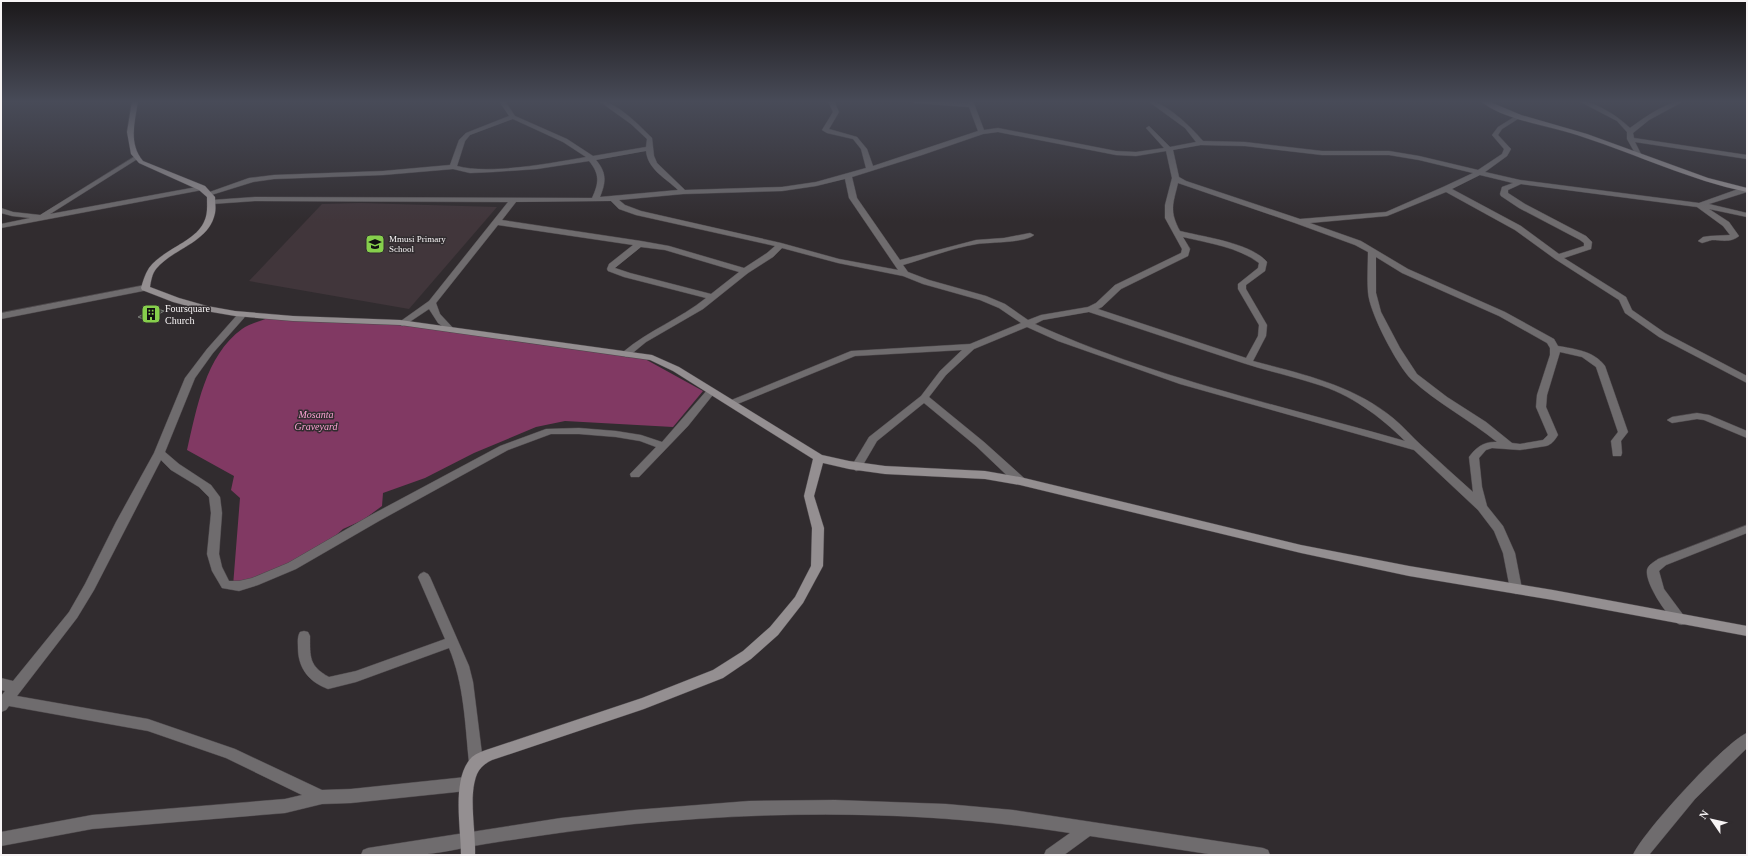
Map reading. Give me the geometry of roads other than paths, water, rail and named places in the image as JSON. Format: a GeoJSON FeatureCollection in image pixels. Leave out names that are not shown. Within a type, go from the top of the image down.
{"type":"FeatureCollection","features":[{"type":"Feature","properties":{"kind":"street"},"geometry":{"type":"LineString","coordinates":[[132,141],[134,153],[141,162],[205,191],[211,197],[212,202],[210,214],[202,231],[153,268],[146,288]]}},
{"type":"Feature","properties":{"kind":"street"},"geometry":{"type":"LineString","coordinates":[[453,167],[460,145],[463,141]]}},
{"type":"Feature","properties":{"kind":"street"},"geometry":{"type":"LineString","coordinates":[[564,141],[592,157],[599,167],[603,179],[594,200]]}},
{"type":"Feature","properties":{"kind":"street"},"geometry":{"type":"LineString","coordinates":[[650,141],[650,157],[655,166],[677,184],[683,192]]}},
{"type":"Feature","properties":{"kind":"street"},"geometry":{"type":"LineString","coordinates":[[857,141],[864,149],[870,169]]}},
{"type":"Feature","properties":{"kind":"street"},"geometry":{"type":"LineString","coordinates":[[212,202],[255,199],[513,201],[614,200],[683,192],[798,187],[870,169],[957,141]]}},
{"type":"Feature","properties":{"kind":"street"},"geometry":{"type":"LineString","coordinates":[[1058,141],[1116,153],[1136,154],[1200,143],[1245,144],[1322,153],[1389,153],[1419,158],[1520,182],[1699,205],[1747,215]]}},
{"type":"Feature","properties":{"kind":"street"},"geometry":{"type":"LineString","coordinates":[[732,404],[854,353],[971,347],[1042,318],[1090,308],[1099,304],[1118,287],[1186,254],[1186,249],[1169,218],[1169,205],[1176,178],[1168,149],[1161,141]]}},
{"type":"Feature","properties":{"kind":"street"},"geometry":{"type":"LineString","coordinates":[[1298,221],[1387,214],[1446,189],[1478,173],[1508,151],[1505,144],[1502,141]]}},
{"type":"Feature","properties":{"kind":"street"},"geometry":{"type":"LineString","coordinates":[[1602,141],[1698,178],[1745,190]]}},
{"type":"Feature","properties":{"kind":"street"},"geometry":{"type":"LineString","coordinates":[[1633,141],[1638,154]]}},
{"type":"Feature","properties":{"kind":"street"},"geometry":{"type":"LineString","coordinates":[[1662,141],[1747,157]]}},
{"type":"Feature","properties":{"kind":"street"},"geometry":{"type":"LineString","coordinates":[[1,226],[41,217],[205,191],[252,180],[274,177],[391,172],[453,167],[465,171],[525,169],[650,148]]}},
{"type":"Feature","properties":{"kind":"street"},"geometry":{"type":"LineString","coordinates":[[1,210],[12,214],[41,217],[137,157]]}},
{"type":"Feature","properties":{"kind":"street"},"geometry":{"type":"LineString","coordinates":[[848,175],[853,198],[899,263],[905,274]]}},
{"type":"Feature","properties":{"kind":"street"},"geometry":{"type":"LineString","coordinates":[[1176,178],[1183,184],[1298,221],[1358,243],[1405,271],[1502,314],[1550,341],[1555,348],[1555,355],[1542,395],[1541,407],[1553,435],[1551,440],[1546,443],[1509,446],[1492,445],[1482,448],[1474,457],[1477,487],[1482,507]]}},
{"type":"Feature","properties":{"kind":"street"},"geometry":{"type":"LineString","coordinates":[[1520,182],[1505,189],[1504,194],[1508,198],[1588,242],[1588,246],[1582,250],[1558,256]]}},
{"type":"Feature","properties":{"kind":"street"},"geometry":{"type":"LineString","coordinates":[[1446,189],[1518,228],[1623,300],[1628,311],[1662,335],[1747,380]]}},
{"type":"Feature","properties":{"kind":"street"},"geometry":{"type":"LineString","coordinates":[[1699,205],[1745,190]]}},
{"type":"Feature","properties":{"kind":"street"},"geometry":{"type":"LineString","coordinates":[[614,200],[622,207],[639,213],[781,245],[844,263],[905,274],[926,282],[983,298],[1002,306],[1028,324],[1061,339],[1183,382],[1418,448]]}},
{"type":"Feature","properties":{"kind":"street"},"geometry":{"type":"LineString","coordinates":[[402,323],[432,303],[513,201]]}},
{"type":"Feature","properties":{"kind":"street"},"geometry":{"type":"LineString","coordinates":[[1699,205],[1726,224],[1735,236],[1732,238],[1709,237],[1702,241]]}},
{"type":"Feature","properties":{"kind":"street"},"geometry":{"type":"LineString","coordinates":[[497,222],[641,243],[688,254],[745,271]]}},
{"type":"Feature","properties":{"kind":"street"},"geometry":{"type":"LineString","coordinates":[[1178,233],[1239,249],[1258,257],[1263,262],[1262,269],[1242,284],[1245,295],[1263,325],[1262,336],[1248,362]]}},
{"type":"Feature","properties":{"kind":"street"},"geometry":{"type":"LineString","coordinates":[[899,263],[976,242],[1004,240],[1030,235]]}},
{"type":"Feature","properties":{"kind":"street"},"geometry":{"type":"LineString","coordinates":[[641,243],[612,266],[611,269],[627,275],[712,297]]}},
{"type":"Feature","properties":{"kind":"street"},"geometry":{"type":"LineString","coordinates":[[626,354],[643,340],[712,297],[745,271],[770,255],[781,245]]}},
{"type":"Feature","properties":{"kind":"street"},"geometry":{"type":"LineString","coordinates":[[1372,251],[1372,293],[1377,312],[1394,348],[1414,376],[1444,400],[1482,424],[1509,446]]}},
{"type":"Feature","properties":{"kind":"street"},"geometry":{"type":"LineString","coordinates":[[1,316],[146,288],[187,305],[241,316],[280,320],[402,323],[626,354],[658,360],[712,391],[819,458],[856,466],[885,470],[985,475],[1020,481],[1301,549],[1409,571],[1747,631]]}},
{"type":"Feature","properties":{"kind":"street"},"geometry":{"type":"LineString","coordinates":[[432,303],[432,309],[450,329]]}},
{"type":"Feature","properties":{"kind":"street"},"geometry":{"type":"LineString","coordinates":[[1090,308],[1248,362],[1321,382],[1356,398],[1390,420],[1482,507],[1498,529],[1509,553],[1516,589]]}},
{"type":"Feature","properties":{"kind":"street"},"geometry":{"type":"LineString","coordinates":[[241,316],[210,350],[190,378],[159,453],[122,522],[87,593],[73,616],[3,703],[148,725],[230,752],[288,782],[322,797]]}},
{"type":"Feature","properties":{"kind":"street"},"geometry":{"type":"LineString","coordinates":[[856,466],[873,439],[889,424],[924,398],[943,373],[971,347]]}},
{"type":"Feature","properties":{"kind":"street"},"geometry":{"type":"LineString","coordinates":[[1555,348],[1587,355],[1595,359],[1600,366],[1623,432],[1616,441],[1617,453]]}},
{"type":"Feature","properties":{"kind":"street"},"geometry":{"type":"LineString","coordinates":[[635,474],[664,446],[699,408],[712,391]]}},
{"type":"Feature","properties":{"kind":"street"},"geometry":{"type":"LineString","coordinates":[[924,398],[980,444],[1020,481]]}},
{"type":"Feature","properties":{"kind":"street"},"geometry":{"type":"LineString","coordinates":[[1672,420],[1697,416],[1706,417],[1747,435]]}},
{"type":"Feature","properties":{"kind":"street"},"geometry":{"type":"LineString","coordinates":[[159,453],[175,467],[212,492],[215,502],[217,524],[213,553],[219,574],[226,585],[238,586],[254,582],[292,566],[375,518],[504,448],[550,431],[580,431],[616,434],[641,438],[664,446]]}},
{"type":"Feature","properties":{"kind":"street"},"geometry":{"type":"LineString","coordinates":[[468,855],[469,839],[466,784],[470,772],[476,762],[490,755],[644,703],[718,674],[747,655],[774,631],[799,600],[817,566],[818,528],[809,496],[819,458]]}},
{"type":"Feature","properties":{"kind":"street"},"geometry":{"type":"LineString","coordinates":[[1680,620],[1664,600],[1653,580],[1653,569],[1662,562],[1747,529]]}},
{"type":"Feature","properties":{"kind":"street"},"geometry":{"type":"LineString","coordinates":[[424,577],[453,641],[466,676],[476,762]]}},
{"type":"Feature","properties":{"kind":"street"},"geometry":{"type":"LineString","coordinates":[[304,636],[304,658],[313,675],[328,683],[356,676],[453,641]]}},
{"type":"Feature","properties":{"kind":"street"},"geometry":{"type":"LineString","coordinates":[[1,684],[15,687]]}},
{"type":"Feature","properties":{"kind":"street"},"geometry":{"type":"LineString","coordinates":[[1640,855],[1677,807],[1718,764],[1747,739]]}},
{"type":"Feature","properties":{"kind":"street"},"geometry":{"type":"LineString","coordinates":[[1,839],[92,822],[285,806],[322,797],[351,796],[466,784]]}},
{"type":"Feature","properties":{"kind":"street"},"geometry":{"type":"LineString","coordinates":[[368,855],[561,825],[634,817],[749,808],[835,807],[946,811],[1013,817],[1264,855]]}},
{"type":"Feature","properties":{"kind":"street"},"geometry":{"type":"LineString","coordinates":[[1050,855],[1089,828]]}},
{"type":"Feature","properties":{"kind":"place","name":"Mmusi Primary School"},"geometry":{"type":"Point","coordinates":[375,244]}},
{"type":"Feature","properties":{"kind":"place","name":"Foursquare Church"},"geometry":{"type":"Point","coordinates":[151,314]}},
{"type":"Feature","properties":{"kind":"park label","name":"Mosanta Graveyard"},"geometry":{"type":"Point","coordinates":[316,420]}}]}
